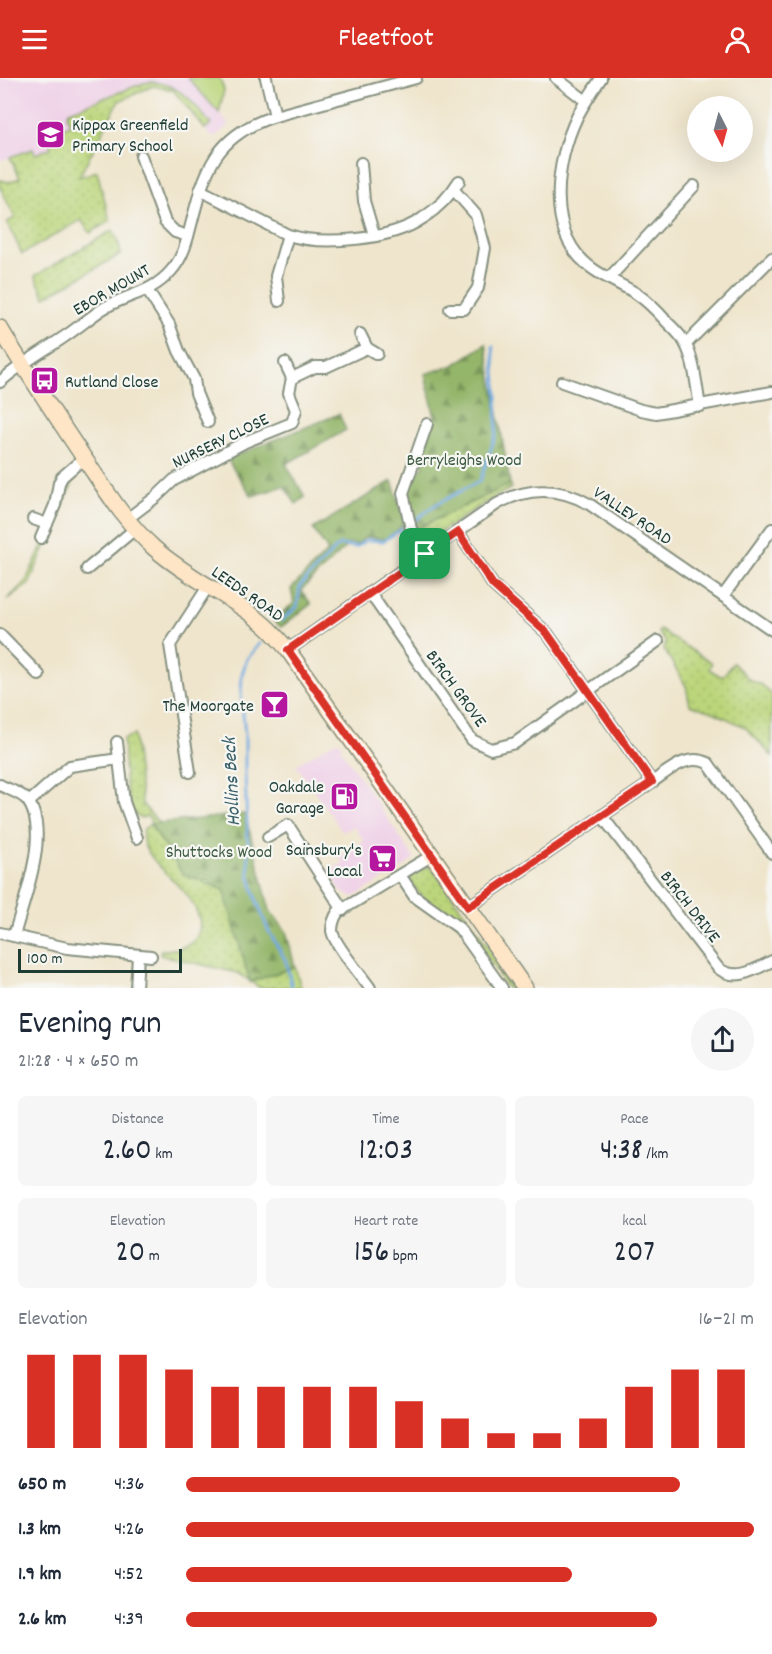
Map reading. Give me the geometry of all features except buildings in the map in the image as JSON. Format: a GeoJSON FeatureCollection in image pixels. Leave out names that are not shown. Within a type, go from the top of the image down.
{"type":"FeatureCollection","features":[{"type":"Feature","properties":{"kind":"main road","name":"LEEDS ROAD"},"geometry":{"type":"LineString","coordinates":[[0,328],[21,364],[131,524],[168,560],[256,619],[270,630],[288,650],[525,988]]}},
{"type":"Feature","properties":{"kind":"street"},"geometry":{"type":"LineString","coordinates":[[266,78],[275,116]]}},
{"type":"Feature","properties":{"kind":"street","name":"EBOR MOUNT"},"geometry":{"type":"LineString","coordinates":[[21,364],[63,338],[101,310],[147,290],[171,272],[178,262],[188,236],[208,168],[228,142],[246,129],[275,116],[392,81],[416,78]]}},
{"type":"Feature","properties":{"kind":"street"},"geometry":{"type":"LineString","coordinates":[[556,78],[586,101]]}},
{"type":"Feature","properties":{"kind":"street"},"geometry":{"type":"LineString","coordinates":[[601,78],[576,118],[563,158],[559,186],[562,226],[572,248],[588,266],[652,305],[686,344],[700,406]]}},
{"type":"Feature","properties":{"kind":"street"},"geometry":{"type":"LineString","coordinates":[[141,156],[165,222],[175,232],[188,236]]}},
{"type":"Feature","properties":{"kind":"street"},"geometry":{"type":"LineString","coordinates":[[362,163],[364,201],[374,235]]}},
{"type":"Feature","properties":{"kind":"street"},"geometry":{"type":"LineString","coordinates":[[200,190],[288,235],[300,239],[334,241],[374,235],[412,224],[424,218],[445,200],[456,185],[476,215],[485,248],[478,288],[464,309],[450,309]]}},
{"type":"Feature","properties":{"kind":"street"},"geometry":{"type":"LineString","coordinates":[[609,278],[694,186]]}},
{"type":"Feature","properties":{"kind":"street"},"geometry":{"type":"LineString","coordinates":[[279,301],[276,276],[288,235]]}},
{"type":"Feature","properties":{"kind":"street"},"geometry":{"type":"LineString","coordinates":[[686,344],[772,258]]}},
{"type":"Feature","properties":{"kind":"street"},"geometry":{"type":"LineString","coordinates":[[147,290],[169,324],[179,351],[194,379],[196,393],[208,422]]}},
{"type":"Feature","properties":{"kind":"street"},"geometry":{"type":"LineString","coordinates":[[360,334],[367,348],[377,354]]}},
{"type":"Feature","properties":{"kind":"street"},"geometry":{"type":"LineString","coordinates":[[292,378],[315,367],[326,368],[367,348]]}},
{"type":"Feature","properties":{"kind":"street","name":"NURSERY CLOSE"},"geometry":{"type":"LineString","coordinates":[[131,524],[174,480],[245,442],[292,423],[296,410],[289,393],[292,378],[285,363]]}},
{"type":"Feature","properties":{"kind":"street"},"geometry":{"type":"LineString","coordinates":[[0,382],[21,364]]}},
{"type":"Feature","properties":{"kind":"street"},"geometry":{"type":"LineString","coordinates":[[562,382],[648,412],[664,413],[772,392]]}},
{"type":"Feature","properties":{"kind":"street"},"geometry":{"type":"LineString","coordinates":[[425,554],[411,529],[403,492],[427,424]]}},
{"type":"Feature","properties":{"kind":"street"},"geometry":{"type":"LineString","coordinates":[[41,538],[56,506],[62,477],[84,458]]}},
{"type":"Feature","properties":{"kind":"street","name":"VALLEY ROAD"},"geometry":{"type":"LineString","coordinates":[[288,650],[497,504],[513,496],[538,491],[565,494],[589,504],[772,630]]}},
{"type":"Feature","properties":{"kind":"street"},"geometry":{"type":"LineString","coordinates":[[33,519],[47,524]]}},
{"type":"Feature","properties":{"kind":"street"},"geometry":{"type":"LineString","coordinates":[[87,569],[131,524]]}},
{"type":"Feature","properties":{"kind":"street"},"geometry":{"type":"LineString","coordinates":[[723,596],[772,529]]}},
{"type":"Feature","properties":{"kind":"street"},"geometry":{"type":"LineString","coordinates":[[458,532],[493,585],[547,633],[652,782]]}},
{"type":"Feature","properties":{"kind":"street"},"geometry":{"type":"LineString","coordinates":[[190,772],[170,645],[207,588]]}},
{"type":"Feature","properties":{"kind":"street","name":"BIRCH GROVE"},"geometry":{"type":"LineString","coordinates":[[370,593],[472,740],[491,749],[514,743],[658,641]]}},
{"type":"Feature","properties":{"kind":"street"},"geometry":{"type":"LineString","coordinates":[[0,635],[39,675]]}},
{"type":"Feature","properties":{"kind":"street"},"geometry":{"type":"LineString","coordinates":[[117,742],[124,802],[137,838]]}},
{"type":"Feature","properties":{"kind":"street"},"geometry":{"type":"LineString","coordinates":[[29,802],[70,766],[119,759]]}},
{"type":"Feature","properties":{"kind":"street"},"geometry":{"type":"LineString","coordinates":[[468,907],[688,760],[702,760],[713,768],[772,853]]}},
{"type":"Feature","properties":{"kind":"street"},"geometry":{"type":"LineString","coordinates":[[0,785],[21,794],[29,802],[37,829],[37,851],[14,936]]}},
{"type":"Feature","properties":{"kind":"street","name":"BIRCH DRIVE"},"geometry":{"type":"LineString","coordinates":[[602,816],[718,968],[738,975],[772,961]]}},
{"type":"Feature","properties":{"kind":"street"},"geometry":{"type":"LineString","coordinates":[[268,837],[288,825],[343,910]]}},
{"type":"Feature","properties":{"kind":"street"},"geometry":{"type":"LineString","coordinates":[[370,988],[335,939],[332,925],[334,918],[343,910],[431,856]]}},
{"type":"Feature","properties":{"kind":"street"},"geometry":{"type":"LineString","coordinates":[[400,875],[414,896],[459,928],[502,988]]}},
{"type":"Feature","properties":{"kind":"street"},"geometry":{"type":"LineString","coordinates":[[0,933],[67,948],[151,956]]}},
{"type":"Feature","properties":{"kind":"street"},"geometry":{"type":"LineString","coordinates":[[136,988],[138,956]]}},
{"type":"Feature","properties":{"kind":"shaded area","name":"Kippax Greenfield Primary School"},"geometry":{"type":"Polygon","coordinates":[[[0,78],[220,78],[224,90],[219,113],[229,125],[213,138],[173,90],[154,86],[119,101],[78,178],[48,188],[33,149],[0,161],[0,78]]]}},
{"type":"Feature","properties":{"kind":"shaded area"},"geometry":{"type":"Polygon","coordinates":[[[337,740],[342,745],[340,748],[414,858],[405,866],[354,897],[343,893],[328,872],[343,863],[340,858],[364,841],[354,826],[343,832],[296,765],[337,740]]]}},
{"type":"Feature","properties":{"kind":"green space"},"geometry":{"type":"Polygon","coordinates":[[[188,78],[220,78],[224,90],[219,113],[188,78]]]}},
{"type":"Feature","properties":{"kind":"green space"},"geometry":{"type":"Polygon","coordinates":[[[152,82],[179,91],[193,102],[211,124],[205,129],[173,90],[153,86],[119,101],[79,177],[97,171],[110,221],[90,233],[81,220],[22,254],[7,222],[15,218],[0,187],[0,180],[9,182],[20,178],[10,157],[33,149],[35,154],[51,148],[48,139],[42,141],[40,136],[70,125],[67,116],[69,111],[152,82]]]}},
{"type":"Feature","properties":{"kind":"green space"},"geometry":{"type":"Polygon","coordinates":[[[113,230],[121,254],[45,297],[35,276],[113,230]]]}},
{"type":"Feature","properties":{"kind":"green space","name":"Berryleighs Wood"},"geometry":{"type":"Polygon","coordinates":[[[486,344],[510,484],[416,529],[408,508],[406,490],[410,480],[423,467],[421,454],[435,417],[425,374],[454,365],[486,344]]]}},
{"type":"Feature","properties":{"kind":"green space"},"geometry":{"type":"Polygon","coordinates":[[[339,414],[346,430],[286,464],[305,497],[296,504],[284,486],[252,496],[227,459],[339,414]]]}},
{"type":"Feature","properties":{"kind":"green space"},"geometry":{"type":"Polygon","coordinates":[[[74,472],[76,475],[29,584],[7,600],[26,581],[60,506],[64,483],[74,472]]]}},
{"type":"Feature","properties":{"kind":"green space"},"geometry":{"type":"Polygon","coordinates":[[[392,481],[405,521],[399,529],[385,539],[366,537],[356,545],[350,543],[301,590],[311,604],[281,627],[273,620],[294,603],[291,589],[328,551],[313,529],[392,481]]]}},
{"type":"Feature","properties":{"kind":"green space"},"geometry":{"type":"Polygon","coordinates":[[[510,484],[511,488],[423,543],[416,529],[510,484]]]}},
{"type":"Feature","properties":{"kind":"green space"},"geometry":{"type":"Polygon","coordinates":[[[660,630],[712,663],[709,669],[722,677],[733,663],[750,680],[762,685],[772,695],[772,756],[745,727],[713,712],[690,705],[686,686],[664,649],[666,642],[658,632],[660,630]]]}},
{"type":"Feature","properties":{"kind":"green space"},"geometry":{"type":"Polygon","coordinates":[[[134,735],[142,804],[160,824],[152,824],[148,816],[141,818],[136,816],[128,798],[123,739],[134,735]]]}},
{"type":"Feature","properties":{"kind":"green space","name":"Shuttocks Wood"},"geometry":{"type":"Polygon","coordinates":[[[245,814],[270,911],[286,931],[295,967],[250,982],[224,890],[183,874],[150,824],[245,814]]]}},
{"type":"Feature","properties":{"kind":"green space"},"geometry":{"type":"Polygon","coordinates":[[[150,824],[183,874],[224,889],[250,981],[238,973],[160,955],[161,950],[186,946],[194,940],[200,925],[194,905],[146,848],[143,830],[150,824]]]}},
{"type":"Feature","properties":{"kind":"green space"},"geometry":{"type":"Polygon","coordinates":[[[428,867],[432,868],[518,988],[507,988],[471,935],[427,901],[415,888],[411,875],[428,867]]]}},
{"type":"Feature","properties":{"kind":"green space"},"geometry":{"type":"Polygon","coordinates":[[[295,967],[301,988],[260,988],[251,982],[295,967]]]}},
{"type":"Feature","properties":{"kind":"waterway","name":"Hollins Beck"},"geometry":{"type":"LineString","coordinates":[[413,522],[435,505],[480,481],[496,434],[497,396],[493,347]]}},
{"type":"Feature","properties":{"kind":"waterway","name":"Hollins Beck"},"geometry":{"type":"LineString","coordinates":[[281,621],[297,607],[300,586],[339,545],[356,547],[367,540],[383,541],[407,526]]}},
{"type":"Feature","properties":{"kind":"waterway","name":"Hollins Beck"},"geometry":{"type":"LineString","coordinates":[[260,643],[247,659],[242,674],[241,694],[245,735],[249,873],[268,930],[286,961],[292,988]]}},
{"type":"Feature","properties":{"kind":"place","name":"Kippax Greenfield Primary School"},"geometry":{"type":"Point","coordinates":[51,134]}},
{"type":"Feature","properties":{"kind":"place","name":"Rutland Close"},"geometry":{"type":"Point","coordinates":[44,381]}},
{"type":"Feature","properties":{"kind":"place","name":"The Moorgate"},"geometry":{"type":"Point","coordinates":[275,705]}},
{"type":"Feature","properties":{"kind":"place","name":"Oakdale Garage"},"geometry":{"type":"Point","coordinates":[345,796]}},
{"type":"Feature","properties":{"kind":"place","name":"Sainsbury's Local"},"geometry":{"type":"Point","coordinates":[383,859]}},
{"type":"Feature","properties":{"kind":"route"},"geometry":{"type":"LineString","coordinates":[[458,532],[493,585],[547,633],[652,782],[468,907],[288,650],[425,554],[458,532]]}}]}
